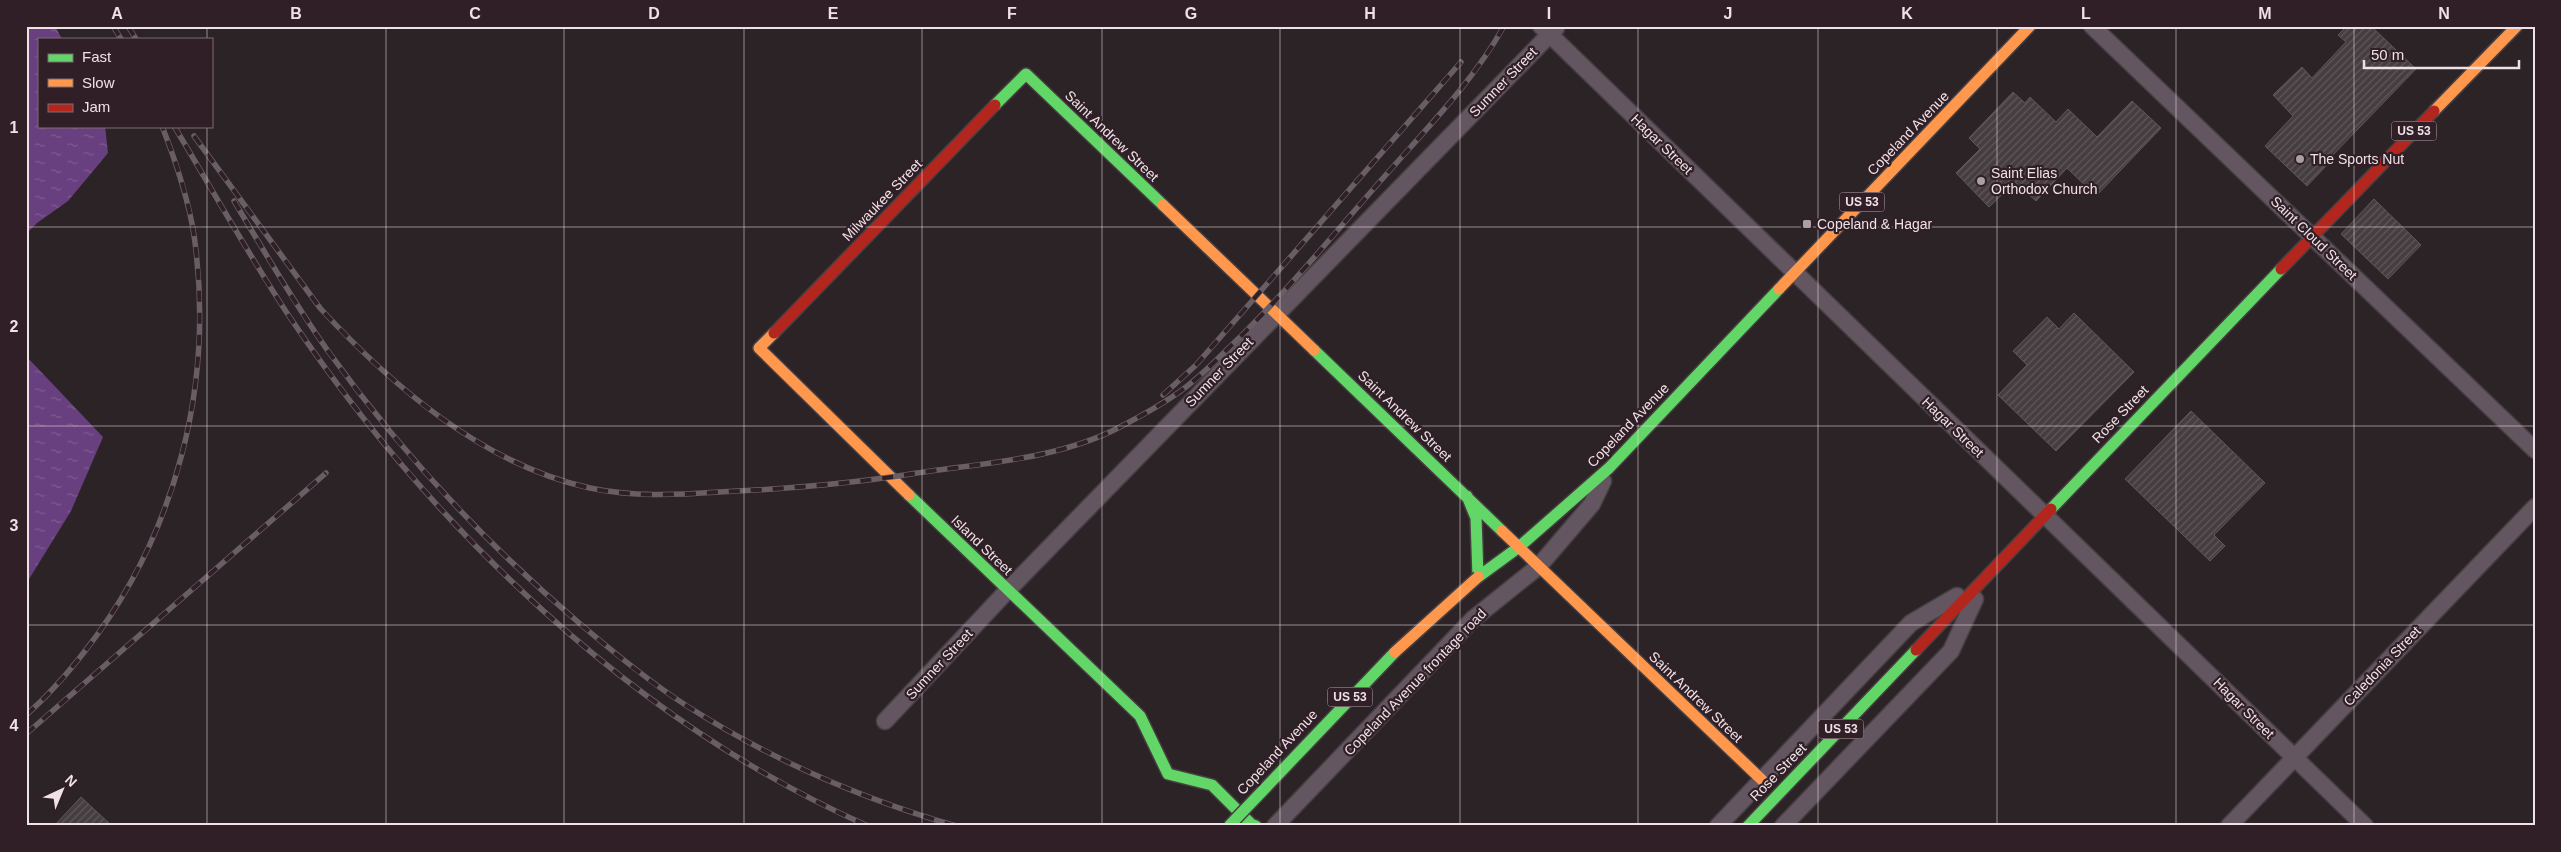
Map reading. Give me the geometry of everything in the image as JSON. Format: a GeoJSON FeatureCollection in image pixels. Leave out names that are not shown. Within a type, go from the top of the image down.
{"type":"FeatureCollection","features":[{"type":"Feature","properties":{"kind":"main road","name":"Copeland Avenue"},"geometry":{"type":"LineString","coordinates":[[1229,826],[1379,666],[1478,577],[1519,547],[1609,468],[2030,26]]}},
{"type":"Feature","properties":{"kind":"main road","name":"Rose Street"},"geometry":{"type":"LineString","coordinates":[[1748,826],[2312,236],[2517,26]]}},
{"type":"Feature","properties":{"kind":"main road","name":"Saint Andrew Street"},"geometry":{"type":"LineString","coordinates":[[1026,74],[1762,780]]}},
{"type":"Feature","properties":{"kind":"main road","name":"Milwaukee Street"},"geometry":{"type":"LineString","coordinates":[[759,348],[1026,74]]}},
{"type":"Feature","properties":{"kind":"main road","name":"Island Street"},"geometry":{"type":"LineString","coordinates":[[759,348],[1007,591],[1140,716],[1168,774],[1212,785],[1251,824],[1256,826]]}},
{"type":"Feature","properties":{"kind":"main road"},"geometry":{"type":"LineString","coordinates":[[1467,496],[1476,518],[1478,577]]}},
{"type":"Feature","properties":{"kind":"street","name":"Saint Cloud Street"},"geometry":{"type":"LineString","coordinates":[[2092,26],[2535,450]]}},
{"type":"Feature","properties":{"kind":"street","name":"Hagar Street"},"geometry":{"type":"LineString","coordinates":[[1549,29],[1794,272],[2365,826]]}},
{"type":"Feature","properties":{"kind":"street","name":"Sumner Street"},"geometry":{"type":"LineString","coordinates":[[885,721],[1007,591],[1549,29]]}},
{"type":"Feature","properties":{"kind":"street","name":"Copeland Avenue frontage road"},"geometry":{"type":"LineString","coordinates":[[1275,826],[1474,619],[1538,566],[1592,504],[1609,468]]}},
{"type":"Feature","properties":{"kind":"street","name":"Caledonia Street"},"geometry":{"type":"LineString","coordinates":[[2229,826],[2535,507]]}},
{"type":"Feature","properties":{"kind":"street"},"geometry":{"type":"LineString","coordinates":[[1718,826],[1911,623],[1983,580]]}},
{"type":"Feature","properties":{"kind":"street"},"geometry":{"type":"LineString","coordinates":[[1783,826],[1951,651],[1983,580]]}},
{"type":"Feature","properties":{"kind":"water"},"geometry":{"type":"Polygon","coordinates":[[[26,26],[55,26],[61,38],[38,38],[38,128],[105,128],[108,153],[68,201],[37,223],[26,234],[26,26]]]}},
{"type":"Feature","properties":{"kind":"water"},"geometry":{"type":"Polygon","coordinates":[[[26,356],[103,437],[71,511],[26,584],[26,356]]]}},
{"type":"Feature","properties":{"kind":"building"},"geometry":{"type":"Polygon","coordinates":[[[2347,26],[2371,26],[2416,69],[2325,163],[2327,165],[2307,186],[2265,146],[2293,116],[2273,95],[2302,67],[2312,78],[2346,42],[2338,35],[2347,26]]]}},
{"type":"Feature","properties":{"kind":"building"},"geometry":{"type":"Polygon","coordinates":[[[2013,92],[2025,103],[2030,97],[2056,122],[2068,109],[2097,137],[2132,101],[2161,128],[2096,196],[2067,168],[2036,201],[2015,182],[1989,207],[1956,173],[1980,149],[1969,138],[2013,92]]]}},
{"type":"Feature","properties":{"kind":"building"},"geometry":{"type":"Polygon","coordinates":[[[2374,199],[2421,245],[2388,279],[2341,234],[2374,199]]]}},
{"type":"Feature","properties":{"kind":"building"},"geometry":{"type":"Polygon","coordinates":[[[2074,313],[2134,372],[2056,451],[1998,395],[2027,365],[2013,351],[2047,317],[2059,329],[2074,313]]]}},
{"type":"Feature","properties":{"kind":"building"},"geometry":{"type":"Polygon","coordinates":[[[2191,411],[2265,483],[2214,535],[2225,546],[2210,561],[2125,479],[2191,411]]]}},
{"type":"Feature","properties":{"kind":"building"},"geometry":{"type":"Polygon","coordinates":[[[81,797],[112,826],[54,826],[81,797]]]}},
{"type":"Feature","properties":{"kind":"railway"},"geometry":{"type":"LineString","coordinates":[[113,26],[120,38]]}},
{"type":"Feature","properties":{"kind":"railway"},"geometry":{"type":"LineString","coordinates":[[128,26],[135,38]]}},
{"type":"Feature","properties":{"kind":"railway"},"geometry":{"type":"LineString","coordinates":[[194,136],[320,308],[378,366],[409,393],[442,419],[477,442],[513,461],[551,477],[606,491],[670,494],[815,486],[1018,459],[1071,447],[1120,427],[1175,395],[1212,365],[1295,279],[1463,86],[1492,47],[1504,26]]}},
{"type":"Feature","properties":{"kind":"railway"},"geometry":{"type":"LineString","coordinates":[[1163,395],[1196,365],[1461,62]]}},
{"type":"Feature","properties":{"kind":"railway"},"geometry":{"type":"LineString","coordinates":[[26,715],[71,668],[117,605],[144,557],[165,507],[182,454],[193,401],[199,346],[199,291],[194,235],[185,193],[163,128]]}},
{"type":"Feature","properties":{"kind":"railway"},"geometry":{"type":"LineString","coordinates":[[175,128],[289,316],[345,394],[406,470],[473,543],[544,611],[619,675],[698,732],[781,783],[868,826]]}},
{"type":"Feature","properties":{"kind":"railway"},"geometry":{"type":"LineString","coordinates":[[234,201],[315,333],[384,424],[445,494],[509,560],[578,622],[658,687],[751,743],[817,776],[851,790],[956,826]]}},
{"type":"Feature","properties":{"kind":"railway"},"geometry":{"type":"LineString","coordinates":[[26,734],[326,473]]}},
{"type":"Feature","properties":{"kind":"traffic: fast"},"geometry":{"type":"LineString","coordinates":[[995,105],[1026,74],[1163,205]]}},
{"type":"Feature","properties":{"kind":"traffic: fast"},"geometry":{"type":"LineString","coordinates":[[2051,509],[2281,269]]}},
{"type":"Feature","properties":{"kind":"traffic: fast"},"geometry":{"type":"LineString","coordinates":[[1478,577],[1519,547],[1609,468],[1779,289]]}},
{"type":"Feature","properties":{"kind":"traffic: fast"},"geometry":{"type":"LineString","coordinates":[[1314,350],[1502,531]]}},
{"type":"Feature","properties":{"kind":"traffic: fast"},"geometry":{"type":"LineString","coordinates":[[909,495],[1140,716],[1168,774],[1212,785],[1251,824],[1256,826]]}},
{"type":"Feature","properties":{"kind":"traffic: fast"},"geometry":{"type":"LineString","coordinates":[[1467,496],[1476,518],[1478,577]]}},
{"type":"Feature","properties":{"kind":"traffic: fast"},"geometry":{"type":"LineString","coordinates":[[1748,826],[1916,650]]}},
{"type":"Feature","properties":{"kind":"traffic: fast"},"geometry":{"type":"LineString","coordinates":[[1229,826],[1395,652]]}},
{"type":"Feature","properties":{"kind":"traffic: slow"},"geometry":{"type":"LineString","coordinates":[[1779,289],[2030,26]]}},
{"type":"Feature","properties":{"kind":"traffic: slow"},"geometry":{"type":"LineString","coordinates":[[2434,111],[2517,26]]}},
{"type":"Feature","properties":{"kind":"traffic: slow"},"geometry":{"type":"LineString","coordinates":[[1163,205],[1314,350]]}},
{"type":"Feature","properties":{"kind":"traffic: slow"},"geometry":{"type":"LineString","coordinates":[[774,333],[759,348],[909,495]]}},
{"type":"Feature","properties":{"kind":"traffic: slow"},"geometry":{"type":"LineString","coordinates":[[1502,531],[1762,780]]}},
{"type":"Feature","properties":{"kind":"traffic: slow"},"geometry":{"type":"LineString","coordinates":[[1395,652],[1478,577]]}},
{"type":"Feature","properties":{"kind":"traffic: jam"},"geometry":{"type":"LineString","coordinates":[[774,333],[995,105]]}},
{"type":"Feature","properties":{"kind":"traffic: jam"},"geometry":{"type":"LineString","coordinates":[[2281,269],[2434,111]]}},
{"type":"Feature","properties":{"kind":"traffic: jam"},"geometry":{"type":"LineString","coordinates":[[1916,650],[2051,509]]}},
{"type":"Feature","properties":{"kind":"place","name":"The Sports Nut"},"geometry":{"type":"Point","coordinates":[2300,159]}},
{"type":"Feature","properties":{"kind":"place","name":"Saint Elias Orthodox Church"},"geometry":{"type":"Point","coordinates":[1981,181]}},
{"type":"Feature","properties":{"kind":"place","name":"Copeland & Hagar"},"geometry":{"type":"Point","coordinates":[1807,224]}}]}
